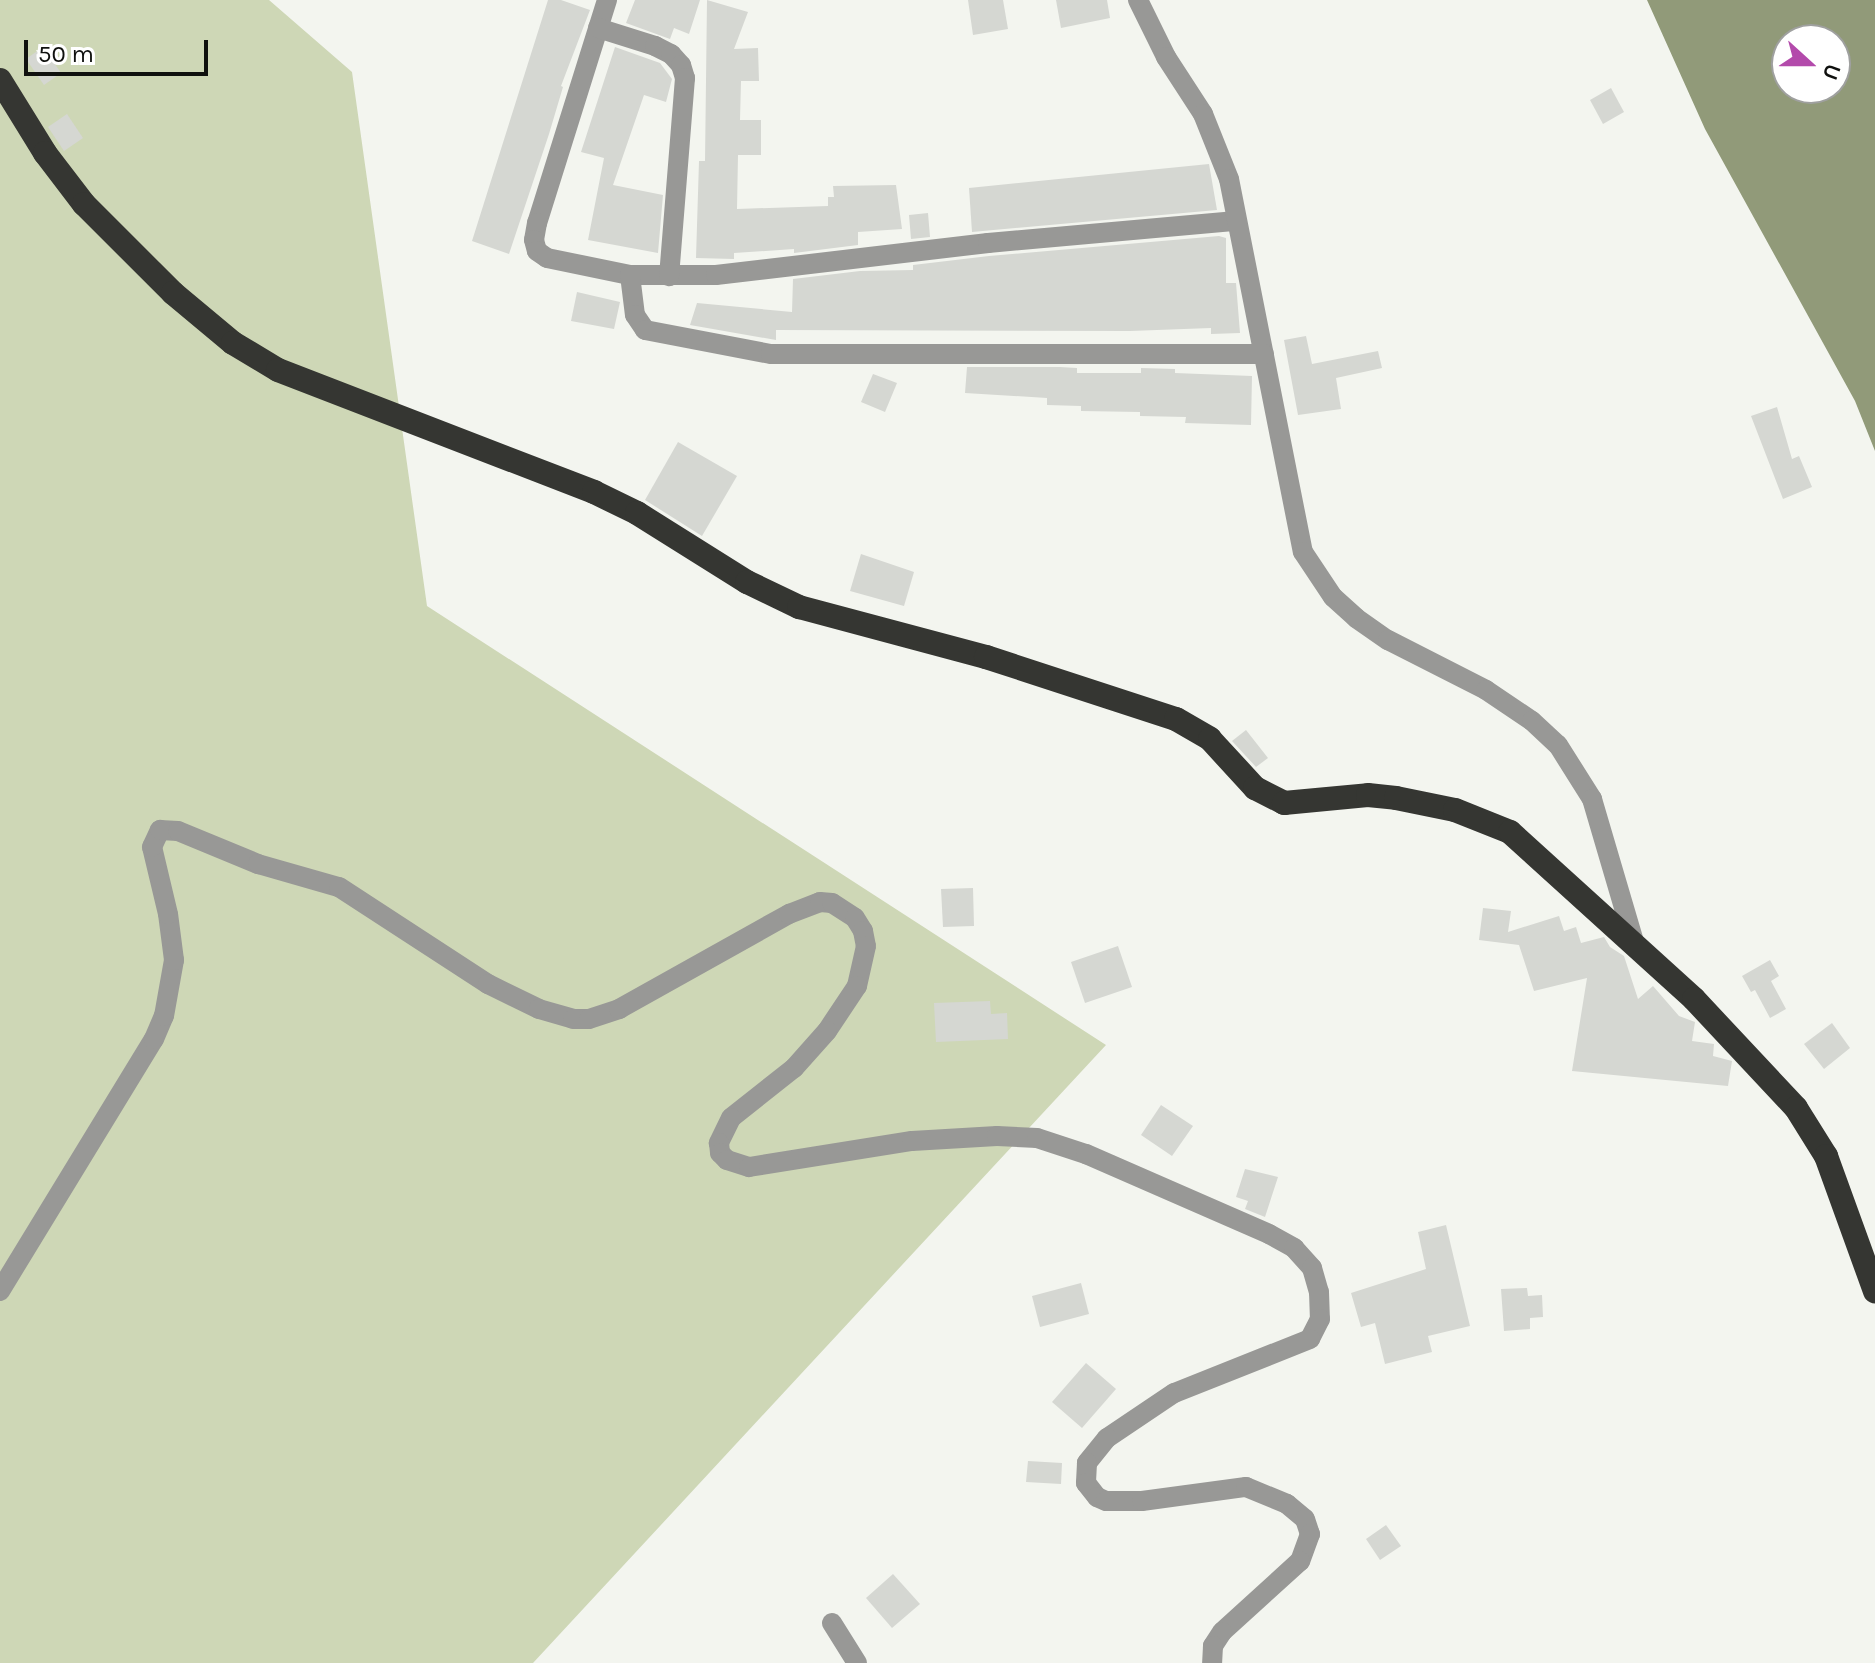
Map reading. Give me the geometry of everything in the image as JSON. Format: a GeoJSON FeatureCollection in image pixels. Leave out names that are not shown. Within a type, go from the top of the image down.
{"type":"FeatureCollection","features":[{"type":"Feature","properties":{"kind":"highway"},"geometry":{"type":"LineString","coordinates":[[0,80],[45,153],[84,204],[173,293],[233,343],[278,370],[594,492],[637,513],[747,582],[799,607],[986,657],[1176,719],[1210,739],[1255,788],[1284,803],[1368,795],[1424,802],[1491,823],[1526,844],[1745,1051],[1815,1135],[1838,1187],[1875,1291]]}},
{"type":"Feature","properties":{"kind":"street"},"geometry":{"type":"LineString","coordinates":[[607,0],[534,240],[537,251],[547,258],[630,275],[748,273],[988,243],[1236,221]]}},
{"type":"Feature","properties":{"kind":"street"},"geometry":{"type":"LineString","coordinates":[[1138,0],[1166,57],[1203,114],[1229,179],[1301,541],[1316,575],[1356,618],[1388,640],[1486,690],[1532,721],[1558,745],[1592,799],[1635,945]]}},
{"type":"Feature","properties":{"kind":"street"},"geometry":{"type":"LineString","coordinates":[[598,28],[671,54],[681,65],[685,78],[669,276]]}},
{"type":"Feature","properties":{"kind":"street"},"geometry":{"type":"LineString","coordinates":[[630,275],[635,315],[645,330],[771,354],[1264,354]]}},
{"type":"Feature","properties":{"kind":"street"},"geometry":{"type":"LineString","coordinates":[[0,1291],[164,1016],[174,960],[168,914],[152,847],[160,830],[178,831],[258,864],[339,887],[488,984],[539,1009],[573,1019],[589,1019],[619,1009],[789,914],[820,902],[832,903],[855,918],[863,931],[866,946],[857,986],[827,1031],[794,1068],[731,1118],[719,1143],[720,1153],[727,1160],[749,1167],[912,1141],[997,1136],[1037,1138],[1086,1154],[1269,1234],[1294,1248],[1312,1268],[1321,1305],[1317,1329],[1310,1339],[1174,1393],[1107,1438],[1092,1452],[1084,1473],[1090,1491],[1106,1501],[1142,1501],[1246,1487],[1287,1504],[1305,1519],[1310,1534],[1300,1561],[1222,1632],[1213,1646],[1212,1663]]}},
{"type":"Feature","properties":{"kind":"street"},"geometry":{"type":"LineString","coordinates":[[832,1623],[857,1663]]}},
{"type":"Feature","properties":{"kind":"shaded area"},"geometry":{"type":"Polygon","coordinates":[[[0,0],[269,0],[352,72],[427,606],[1106,1045],[533,1663],[0,1663],[0,0]]]}},
{"type":"Feature","properties":{"kind":"shaded area"},"geometry":{"type":"Polygon","coordinates":[[[1647,0],[1875,0],[1875,451],[1855,401],[1705,129],[1647,0]]]}},
{"type":"Feature","properties":{"kind":"building"},"geometry":{"type":"Polygon","coordinates":[[[548,0],[561,0],[590,10],[561,86],[549,134],[509,254],[472,241],[548,0]]]}},
{"type":"Feature","properties":{"kind":"building"},"geometry":{"type":"Polygon","coordinates":[[[635,0],[700,0],[689,34],[674,28],[670,39],[626,23],[635,0]]]}},
{"type":"Feature","properties":{"kind":"building"},"geometry":{"type":"Polygon","coordinates":[[[707,0],[748,12],[734,49],[758,48],[759,81],[741,81],[740,120],[761,120],[761,155],[738,155],[737,209],[828,206],[828,197],[834,197],[833,186],[896,185],[902,229],[858,232],[858,245],[794,253],[794,249],[734,253],[734,259],[696,258],[699,161],[705,161],[707,0]]]}},
{"type":"Feature","properties":{"kind":"building"},"geometry":{"type":"Polygon","coordinates":[[[968,0],[1003,0],[1008,29],[973,35],[968,0]]]}},
{"type":"Feature","properties":{"kind":"building"},"geometry":{"type":"Polygon","coordinates":[[[1056,0],[1107,0],[1110,18],[1061,28],[1056,0]]]}},
{"type":"Feature","properties":{"kind":"building"},"geometry":{"type":"Polygon","coordinates":[[[43,47],[61,73],[44,85],[26,59],[43,47]]]}},
{"type":"Feature","properties":{"kind":"building"},"geometry":{"type":"Polygon","coordinates":[[[615,47],[660,63],[672,79],[666,102],[644,95],[613,185],[663,195],[658,253],[588,240],[604,158],[581,152],[615,47]]]}},
{"type":"Feature","properties":{"kind":"building"},"geometry":{"type":"Polygon","coordinates":[[[1611,88],[1624,112],[1603,124],[1590,100],[1611,88]]]}},
{"type":"Feature","properties":{"kind":"building"},"geometry":{"type":"Polygon","coordinates":[[[67,114],[83,138],[64,151],[48,127],[67,114]]]}},
{"type":"Feature","properties":{"kind":"building"},"geometry":{"type":"Polygon","coordinates":[[[1209,164],[1217,210],[972,232],[969,188],[1209,164]]]}},
{"type":"Feature","properties":{"kind":"building"},"geometry":{"type":"Polygon","coordinates":[[[928,213],[930,237],[911,239],[909,215],[928,213]]]}},
{"type":"Feature","properties":{"kind":"building"},"geometry":{"type":"Polygon","coordinates":[[[1219,236],[1226,238],[1226,283],[1236,283],[1240,333],[1211,334],[1211,328],[1130,331],[776,330],[776,340],[690,325],[697,303],[792,312],[793,279],[860,271],[913,270],[913,265],[989,256],[1219,236]]]}},
{"type":"Feature","properties":{"kind":"building"},"geometry":{"type":"Polygon","coordinates":[[[577,292],[620,302],[614,329],[571,321],[577,292]]]}},
{"type":"Feature","properties":{"kind":"building"},"geometry":{"type":"Polygon","coordinates":[[[1306,336],[1312,364],[1378,351],[1382,368],[1336,378],[1341,409],[1298,415],[1284,340],[1306,336]]]}},
{"type":"Feature","properties":{"kind":"building"},"geometry":{"type":"Polygon","coordinates":[[[967,367],[1060,367],[1077,368],[1077,373],[1141,373],[1141,368],[1175,369],[1175,373],[1252,376],[1251,425],[1185,423],[1186,417],[1081,411],[1081,406],[1047,405],[1047,398],[965,393],[967,367]]]}},
{"type":"Feature","properties":{"kind":"building"},"geometry":{"type":"Polygon","coordinates":[[[873,374],[897,383],[885,412],[861,402],[873,374]]]}},
{"type":"Feature","properties":{"kind":"building"},"geometry":{"type":"Polygon","coordinates":[[[1777,407],[1792,459],[1799,456],[1812,487],[1783,499],[1751,416],[1777,407]]]}},
{"type":"Feature","properties":{"kind":"building"},"geometry":{"type":"Polygon","coordinates":[[[678,442],[737,476],[702,536],[645,500],[678,442]]]}},
{"type":"Feature","properties":{"kind":"building"},"geometry":{"type":"Polygon","coordinates":[[[861,554],[914,572],[904,606],[850,591],[861,554]]]}},
{"type":"Feature","properties":{"kind":"building"},"geometry":{"type":"Polygon","coordinates":[[[1246,730],[1268,758],[1256,767],[1232,741],[1246,730]]]}},
{"type":"Feature","properties":{"kind":"building"},"geometry":{"type":"Polygon","coordinates":[[[973,888],[974,926],[943,927],[941,889],[973,888]]]}},
{"type":"Feature","properties":{"kind":"building"},"geometry":{"type":"Polygon","coordinates":[[[1483,908],[1511,911],[1508,932],[1559,916],[1564,931],[1576,927],[1581,943],[1604,937],[1610,947],[1624,956],[1638,999],[1653,986],[1679,1016],[1695,1022],[1692,1041],[1714,1044],[1713,1056],[1732,1061],[1728,1086],[1572,1071],[1587,978],[1534,991],[1519,945],[1479,940],[1483,908]]]}},
{"type":"Feature","properties":{"kind":"building"},"geometry":{"type":"Polygon","coordinates":[[[1118,946],[1132,987],[1085,1003],[1071,962],[1118,946]]]}},
{"type":"Feature","properties":{"kind":"building"},"geometry":{"type":"Polygon","coordinates":[[[1770,960],[1779,976],[1771,981],[1786,1009],[1770,1018],[1755,990],[1751,992],[1742,976],[1770,960]]]}},
{"type":"Feature","properties":{"kind":"building"},"geometry":{"type":"Polygon","coordinates":[[[990,1001],[991,1014],[1007,1013],[1008,1039],[936,1042],[934,1003],[990,1001]]]}},
{"type":"Feature","properties":{"kind":"building"},"geometry":{"type":"Polygon","coordinates":[[[1832,1023],[1850,1048],[1824,1069],[1804,1044],[1832,1023]]]}},
{"type":"Feature","properties":{"kind":"building"},"geometry":{"type":"Polygon","coordinates":[[[1161,1105],[1193,1126],[1172,1156],[1141,1135],[1161,1105]]]}},
{"type":"Feature","properties":{"kind":"building"},"geometry":{"type":"Polygon","coordinates":[[[1245,1169],[1278,1177],[1265,1217],[1245,1209],[1248,1201],[1236,1197],[1245,1169]]]}},
{"type":"Feature","properties":{"kind":"building"},"geometry":{"type":"Polygon","coordinates":[[[1446,1225],[1470,1326],[1428,1336],[1432,1352],[1385,1364],[1375,1323],[1361,1327],[1351,1293],[1426,1269],[1418,1232],[1446,1225]]]}},
{"type":"Feature","properties":{"kind":"building"},"geometry":{"type":"Polygon","coordinates":[[[1081,1283],[1089,1314],[1040,1327],[1032,1296],[1081,1283]]]}},
{"type":"Feature","properties":{"kind":"building"},"geometry":{"type":"Polygon","coordinates":[[[1527,1288],[1528,1296],[1542,1295],[1543,1317],[1530,1318],[1530,1329],[1504,1331],[1501,1289],[1527,1288]]]}},
{"type":"Feature","properties":{"kind":"building"},"geometry":{"type":"Polygon","coordinates":[[[1086,1363],[1116,1389],[1082,1428],[1052,1402],[1086,1363]]]}},
{"type":"Feature","properties":{"kind":"building"},"geometry":{"type":"Polygon","coordinates":[[[1028,1461],[1062,1463],[1061,1484],[1026,1482],[1028,1461]]]}},
{"type":"Feature","properties":{"kind":"building"},"geometry":{"type":"Polygon","coordinates":[[[1386,1525],[1401,1546],[1380,1560],[1366,1539],[1386,1525]]]}},
{"type":"Feature","properties":{"kind":"building"},"geometry":{"type":"Polygon","coordinates":[[[893,1574],[920,1604],[892,1628],[866,1598],[893,1574]]]}}]}
